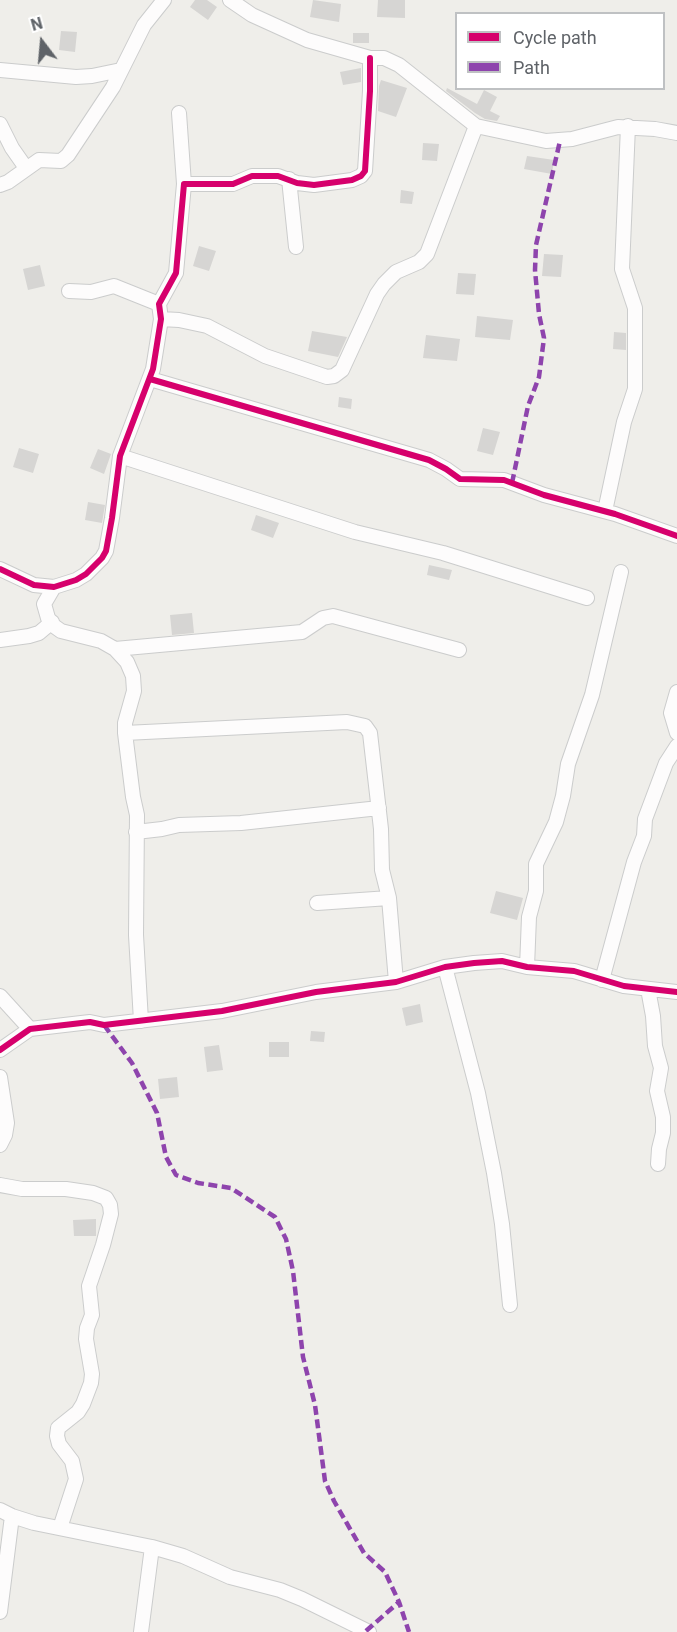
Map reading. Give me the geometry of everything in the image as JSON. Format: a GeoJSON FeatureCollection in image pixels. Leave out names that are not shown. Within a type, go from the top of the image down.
{"type":"FeatureCollection","features":[{"type":"Feature","properties":{"kind":"street"},"geometry":{"type":"LineString","coordinates":[[0,185],[39,160],[64,160],[100,108],[144,25],[164,0]]}},
{"type":"Feature","properties":{"kind":"street"},"geometry":{"type":"LineString","coordinates":[[230,0],[252,15],[307,40],[370,58],[384,58],[399,65],[476,126],[554,141],[628,126],[677,133]]}},
{"type":"Feature","properties":{"kind":"street"},"geometry":{"type":"LineString","coordinates":[[184,184],[233,184],[252,176],[263,176],[314,185],[352,180],[361,176],[366,171],[370,58]]}},
{"type":"Feature","properties":{"kind":"street"},"geometry":{"type":"LineString","coordinates":[[0,70],[76,77],[121,70]]}},
{"type":"Feature","properties":{"kind":"street"},"geometry":{"type":"LineString","coordinates":[[0,569],[34,585],[54,587],[86,574],[102,558],[106,550],[120,456],[134,414],[150,379],[158,346],[159,304],[176,273],[184,184],[179,113]]}},
{"type":"Feature","properties":{"kind":"street"},"geometry":{"type":"LineString","coordinates":[[0,124],[12,148],[26,168]]}},
{"type":"Feature","properties":{"kind":"street"},"geometry":{"type":"LineString","coordinates":[[160,319],[179,320],[207,326],[265,356],[327,377],[334,376],[342,370],[377,294],[384,284],[396,272],[419,262],[427,254],[476,126]]}},
{"type":"Feature","properties":{"kind":"street"},"geometry":{"type":"LineString","coordinates":[[605,511],[624,422],[635,389],[635,308],[622,269],[628,126]]}},
{"type":"Feature","properties":{"kind":"street"},"geometry":{"type":"LineString","coordinates":[[289,179],[296,247]]}},
{"type":"Feature","properties":{"kind":"street"},"geometry":{"type":"LineString","coordinates":[[69,291],[91,292],[114,286],[159,304]]}},
{"type":"Feature","properties":{"kind":"street"},"geometry":{"type":"LineString","coordinates":[[150,379],[429,460],[447,469],[460,480],[504,480],[544,495],[605,511],[677,536]]}},
{"type":"Feature","properties":{"kind":"street"},"geometry":{"type":"LineString","coordinates":[[120,456],[355,532],[443,553],[587,598]]}},
{"type":"Feature","properties":{"kind":"street"},"geometry":{"type":"LineString","coordinates":[[527,967],[529,917],[536,891],[536,864],[556,822],[564,796],[568,764],[592,695],[621,572]]}},
{"type":"Feature","properties":{"kind":"street"},"geometry":{"type":"LineString","coordinates":[[34,585],[52,622],[61,631],[94,638],[115,649],[127,662],[133,676],[134,691],[125,723],[125,733],[137,814],[136,935],[141,1021]]}},
{"type":"Feature","properties":{"kind":"street"},"geometry":{"type":"LineString","coordinates":[[44,604],[54,587]]}},
{"type":"Feature","properties":{"kind":"street"},"geometry":{"type":"LineString","coordinates":[[115,649],[302,632],[323,618],[333,616],[459,650]]}},
{"type":"Feature","properties":{"kind":"street"},"geometry":{"type":"LineString","coordinates":[[0,640],[39,633],[52,622]]}},
{"type":"Feature","properties":{"kind":"street"},"geometry":{"type":"LineString","coordinates":[[677,692],[671,713],[677,733]]}},
{"type":"Feature","properties":{"kind":"street"},"geometry":{"type":"LineString","coordinates":[[125,733],[347,722],[365,726],[370,734],[379,808],[382,870],[389,898],[396,982]]}},
{"type":"Feature","properties":{"kind":"street"},"geometry":{"type":"LineString","coordinates":[[602,980],[634,862],[644,836],[645,819],[666,763],[677,746]]}},
{"type":"Feature","properties":{"kind":"street"},"geometry":{"type":"LineString","coordinates":[[136,832],[162,830],[179,825],[242,823],[379,808]]}},
{"type":"Feature","properties":{"kind":"street"},"geometry":{"type":"LineString","coordinates":[[317,903],[389,898]]}},
{"type":"Feature","properties":{"kind":"street"},"geometry":{"type":"LineString","coordinates":[[0,1059],[0,1049],[30,1029],[90,1022],[104,1024],[141,1021],[222,1011],[316,992],[396,982],[445,967],[502,961],[527,967],[574,971],[602,980],[677,992]]}},
{"type":"Feature","properties":{"kind":"street"},"geometry":{"type":"LineString","coordinates":[[445,967],[466,1042],[487,1139],[502,1224],[510,1305]]}},
{"type":"Feature","properties":{"kind":"street"},"geometry":{"type":"LineString","coordinates":[[648,989],[655,1046],[661,1068],[657,1090],[663,1117],[663,1133],[658,1164]]}},
{"type":"Feature","properties":{"kind":"street"},"geometry":{"type":"LineString","coordinates":[[0,996],[30,1029]]}},
{"type":"Feature","properties":{"kind":"street"},"geometry":{"type":"LineString","coordinates":[[0,1077],[7,1123],[5,1136],[0,1145]]}},
{"type":"Feature","properties":{"kind":"street"},"geometry":{"type":"LineString","coordinates":[[0,1185],[22,1189],[66,1189],[93,1193],[106,1198],[110,1204],[111,1214],[89,1286],[92,1315],[86,1339],[89,1349],[91,1383],[84,1404],[78,1412],[58,1428],[59,1444],[72,1461],[76,1479],[60,1528]]}},
{"type":"Feature","properties":{"kind":"street"},"geometry":{"type":"LineString","coordinates":[[0,1612],[6,1513],[60,1528],[152,1547],[183,1556],[230,1577],[280,1590],[369,1632]]}},
{"type":"Feature","properties":{"kind":"street"},"geometry":{"type":"LineString","coordinates":[[141,1632],[152,1547]]}},
{"type":"Feature","properties":{"kind":"building"},"geometry":{"type":"Polygon","coordinates":[[[195,0],[207,0],[217,7],[208,20],[190,7],[195,0]]]}},
{"type":"Feature","properties":{"kind":"building"},"geometry":{"type":"Polygon","coordinates":[[[313,0],[341,4],[339,22],[310,17],[313,0]]]}},
{"type":"Feature","properties":{"kind":"building"},"geometry":{"type":"Polygon","coordinates":[[[378,0],[405,0],[405,18],[377,17],[378,0]]]}},
{"type":"Feature","properties":{"kind":"building"},"geometry":{"type":"Polygon","coordinates":[[[61,31],[77,32],[75,52],[59,50],[61,31]]]}},
{"type":"Feature","properties":{"kind":"building"},"geometry":{"type":"Polygon","coordinates":[[[353,33],[369,33],[369,43],[353,43],[353,33]]]}},
{"type":"Feature","properties":{"kind":"building"},"geometry":{"type":"Polygon","coordinates":[[[361,68],[361,82],[343,85],[340,72],[361,68]]]}},
{"type":"Feature","properties":{"kind":"building"},"geometry":{"type":"Polygon","coordinates":[[[381,80],[407,88],[396,117],[378,111],[381,80]]]}},
{"type":"Feature","properties":{"kind":"building"},"geometry":{"type":"Polygon","coordinates":[[[447,88],[477,104],[484,90],[497,97],[490,111],[500,116],[497,121],[485,119],[446,91],[447,88]]]}},
{"type":"Feature","properties":{"kind":"building"},"geometry":{"type":"Polygon","coordinates":[[[423,143],[439,144],[437,161],[422,160],[423,143]]]}},
{"type":"Feature","properties":{"kind":"building"},"geometry":{"type":"Polygon","coordinates":[[[527,156],[554,160],[552,174],[524,169],[527,156]]]}},
{"type":"Feature","properties":{"kind":"building"},"geometry":{"type":"Polygon","coordinates":[[[401,190],[414,192],[412,204],[400,203],[401,190]]]}},
{"type":"Feature","properties":{"kind":"building"},"geometry":{"type":"Polygon","coordinates":[[[199,246],[216,251],[209,271],[193,266],[199,246]]]}},
{"type":"Feature","properties":{"kind":"building"},"geometry":{"type":"Polygon","coordinates":[[[544,254],[563,255],[561,277],[542,276],[544,254]]]}},
{"type":"Feature","properties":{"kind":"building"},"geometry":{"type":"Polygon","coordinates":[[[40,265],[45,286],[28,290],[23,269],[40,265]]]}},
{"type":"Feature","properties":{"kind":"building"},"geometry":{"type":"Polygon","coordinates":[[[458,273],[476,274],[474,295],[456,294],[458,273]]]}},
{"type":"Feature","properties":{"kind":"building"},"geometry":{"type":"Polygon","coordinates":[[[477,316],[513,320],[510,340],[475,337],[477,316]]]}},
{"type":"Feature","properties":{"kind":"building"},"geometry":{"type":"Polygon","coordinates":[[[312,331],[347,337],[338,357],[308,351],[312,331]]]}},
{"type":"Feature","properties":{"kind":"building"},"geometry":{"type":"Polygon","coordinates":[[[614,332],[626,333],[626,350],[613,349],[614,332]]]}},
{"type":"Feature","properties":{"kind":"building"},"geometry":{"type":"Polygon","coordinates":[[[426,335],[460,339],[457,361],[423,358],[426,335]]]}},
{"type":"Feature","properties":{"kind":"building"},"geometry":{"type":"Polygon","coordinates":[[[339,397],[352,399],[351,409],[338,407],[339,397]]]}},
{"type":"Feature","properties":{"kind":"building"},"geometry":{"type":"Polygon","coordinates":[[[483,428],[500,432],[493,455],[477,451],[483,428]]]}},
{"type":"Feature","properties":{"kind":"building"},"geometry":{"type":"Polygon","coordinates":[[[19,448],[39,454],[33,473],[13,467],[19,448]]]}},
{"type":"Feature","properties":{"kind":"building"},"geometry":{"type":"Polygon","coordinates":[[[98,449],[111,454],[104,474],[90,468],[98,449]]]}},
{"type":"Feature","properties":{"kind":"building"},"geometry":{"type":"Polygon","coordinates":[[[88,502],[105,505],[102,523],[85,520],[88,502]]]}},
{"type":"Feature","properties":{"kind":"building"},"geometry":{"type":"Polygon","coordinates":[[[256,515],[279,523],[273,538],[251,530],[256,515]]]}},
{"type":"Feature","properties":{"kind":"building"},"geometry":{"type":"Polygon","coordinates":[[[429,565],[452,570],[449,580],[427,575],[429,565]]]}},
{"type":"Feature","properties":{"kind":"building"},"geometry":{"type":"Polygon","coordinates":[[[192,613],[194,633],[172,635],[170,615],[192,613]]]}},
{"type":"Feature","properties":{"kind":"building"},"geometry":{"type":"Polygon","coordinates":[[[496,891],[523,898],[517,920],[490,913],[496,891]]]}},
{"type":"Feature","properties":{"kind":"building"},"geometry":{"type":"Polygon","coordinates":[[[420,1004],[423,1022],[406,1026],[402,1008],[420,1004]]]}},
{"type":"Feature","properties":{"kind":"building"},"geometry":{"type":"Polygon","coordinates":[[[311,1031],[325,1032],[324,1042],[310,1041],[311,1031]]]}},
{"type":"Feature","properties":{"kind":"building"},"geometry":{"type":"Polygon","coordinates":[[[269,1042],[289,1042],[289,1057],[269,1057],[269,1042]]]}},
{"type":"Feature","properties":{"kind":"building"},"geometry":{"type":"Polygon","coordinates":[[[219,1045],[223,1070],[207,1072],[204,1047],[219,1045]]]}},
{"type":"Feature","properties":{"kind":"building"},"geometry":{"type":"Polygon","coordinates":[[[177,1077],[179,1097],[160,1099],[158,1079],[177,1077]]]}},
{"type":"Feature","properties":{"kind":"building"},"geometry":{"type":"Polygon","coordinates":[[[96,1219],[96,1236],[74,1236],[73,1220],[96,1219]]]}},
{"type":"Feature","properties":{"kind":"marked path"},"geometry":{"type":"LineString","coordinates":[[512,483],[528,406],[539,377],[544,338],[539,314],[535,270],[536,245],[560,141]]}},
{"type":"Feature","properties":{"kind":"marked path"},"geometry":{"type":"LineString","coordinates":[[104,1025],[132,1063],[157,1113],[166,1157],[176,1175],[198,1183],[231,1188],[275,1217],[286,1239],[293,1271],[303,1357],[315,1405],[325,1481],[364,1553],[385,1572],[399,1602]]}},
{"type":"Feature","properties":{"kind":"marked path"},"geometry":{"type":"LineString","coordinates":[[366,1631],[399,1602],[409,1632]]}},
{"type":"Feature","properties":{"kind":"cycle path"},"geometry":{"type":"LineString","coordinates":[[0,569],[34,585],[54,587],[86,574],[106,551],[120,456],[153,369],[161,319],[159,304],[176,273],[184,184],[233,184],[252,176],[278,176],[297,183],[314,185],[352,180],[361,176],[365,171],[370,58]]}},
{"type":"Feature","properties":{"kind":"cycle path"},"geometry":{"type":"LineString","coordinates":[[150,379],[429,460],[460,479],[504,480],[544,495],[615,514],[677,536]]}},
{"type":"Feature","properties":{"kind":"cycle path"},"geometry":{"type":"LineString","coordinates":[[0,1050],[30,1029],[90,1022],[104,1025],[222,1011],[316,992],[396,982],[445,967],[474,963],[502,961],[527,967],[574,971],[624,986],[677,992]]}}]}
